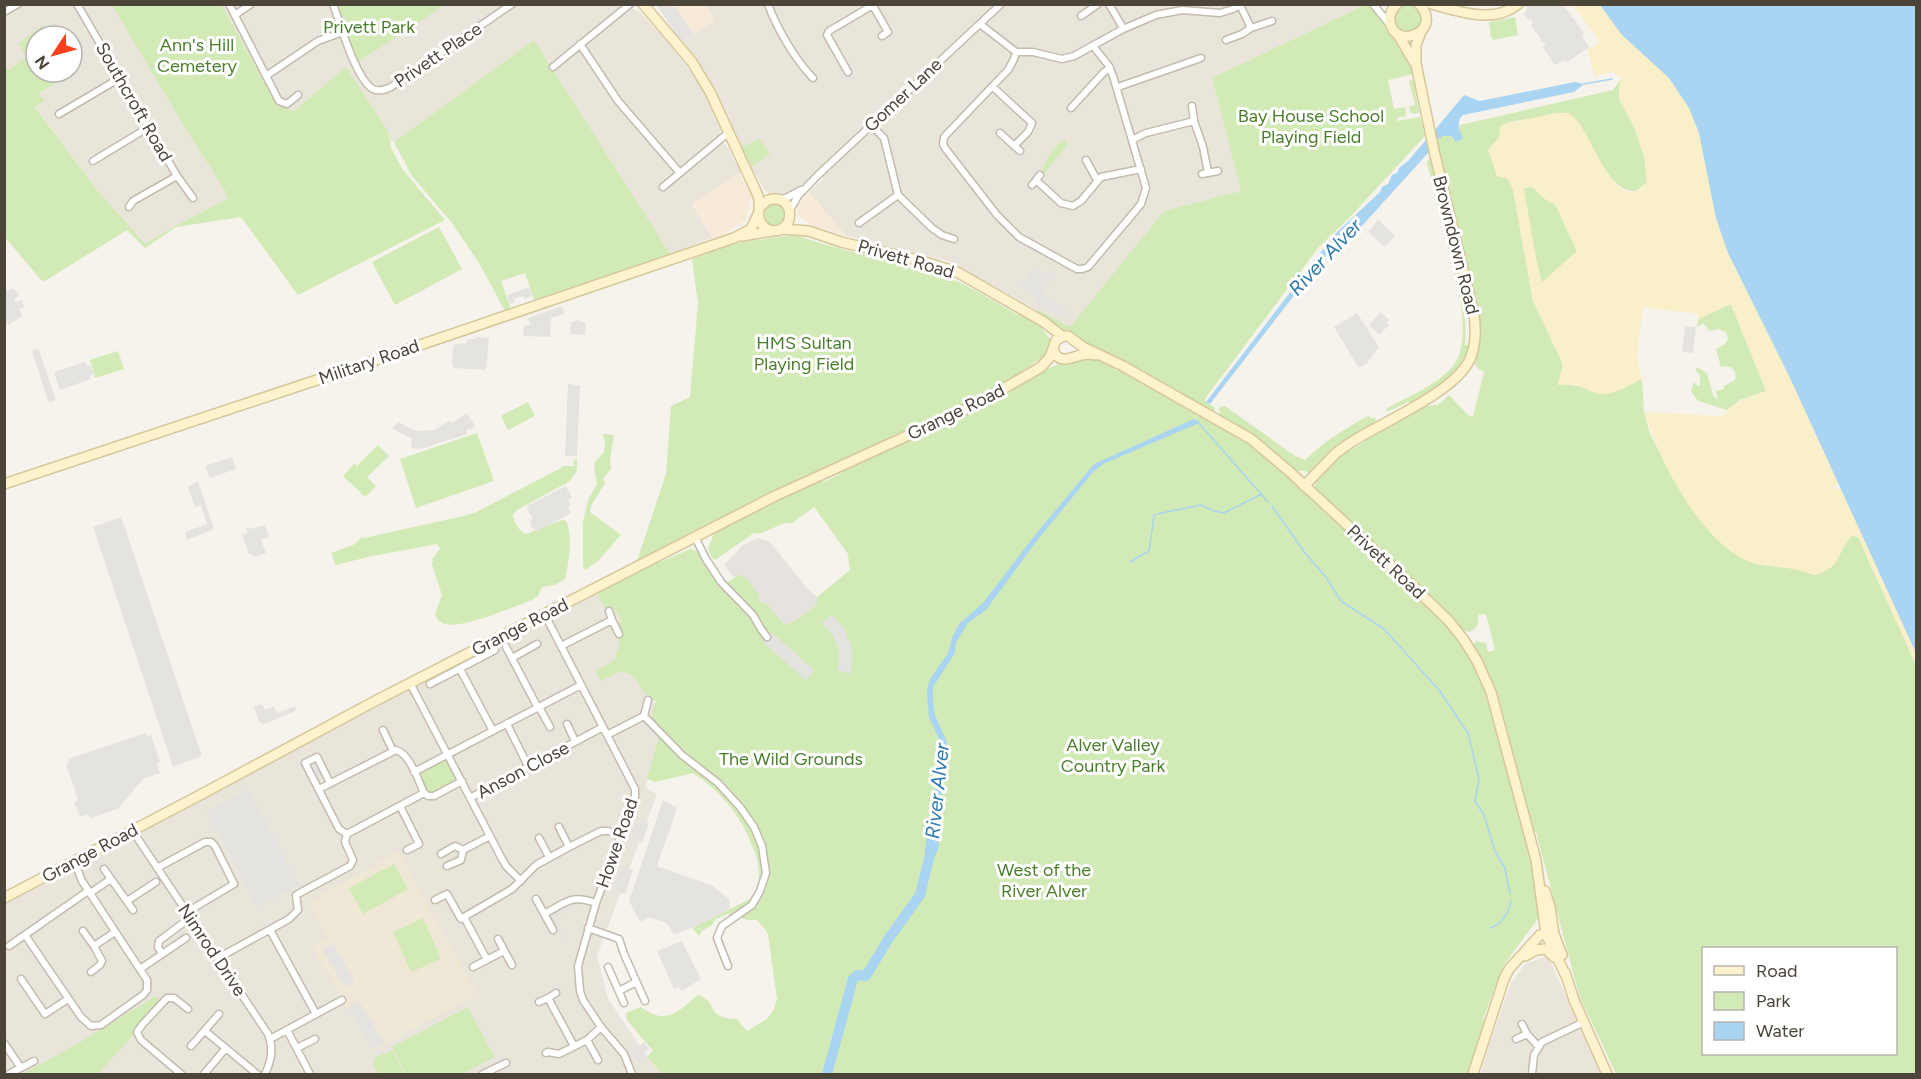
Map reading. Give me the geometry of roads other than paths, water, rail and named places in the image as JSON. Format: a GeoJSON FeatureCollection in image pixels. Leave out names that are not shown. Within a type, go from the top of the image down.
{"type":"FeatureCollection","features":[{"type":"Feature","properties":{"kind":"street"},"geometry":{"type":"LineString","coordinates":[[4,12],[18,4]]}},
{"type":"Feature","properties":{"kind":"street","name":"Southcroft Road"},"geometry":{"type":"LineString","coordinates":[[77,4],[177,176],[193,198]]}},
{"type":"Feature","properties":{"kind":"street"},"geometry":{"type":"LineString","coordinates":[[229,4],[278,99],[287,104],[297,95]]}},
{"type":"Feature","properties":{"kind":"street"},"geometry":{"type":"LineString","coordinates":[[235,15],[251,4]]}},
{"type":"Feature","properties":{"kind":"street"},"geometry":{"type":"LineString","coordinates":[[266,76],[315,43],[343,32],[333,4]]}},
{"type":"Feature","properties":{"kind":"street","name":"Privett Place"},"geometry":{"type":"LineString","coordinates":[[343,32],[363,78],[372,88],[388,89],[512,4]]}},
{"type":"Feature","properties":{"kind":"street"},"geometry":{"type":"LineString","coordinates":[[553,67],[630,4]]}},
{"type":"Feature","properties":{"kind":"street"},"geometry":{"type":"LineString","coordinates":[[643,4],[692,62],[710,92],[747,170],[758,196],[759,219],[765,228],[779,230],[789,221],[788,205],[766,195],[747,170]]}},
{"type":"Feature","properties":{"kind":"street"},"geometry":{"type":"LineString","coordinates":[[768,4],[772,18],[804,70],[813,78]]}},
{"type":"Feature","properties":{"kind":"street","name":"Gomer Lane"},"geometry":{"type":"LineString","coordinates":[[790,212],[806,186],[1001,4]]}},
{"type":"Feature","properties":{"kind":"street"},"geometry":{"type":"LineString","coordinates":[[1080,16],[1098,4]]}},
{"type":"Feature","properties":{"kind":"street"},"geometry":{"type":"LineString","coordinates":[[1109,4],[1123,28]]}},
{"type":"Feature","properties":{"kind":"street"},"geometry":{"type":"LineString","coordinates":[[1373,4],[1391,25]]}},
{"type":"Feature","properties":{"kind":"street"},"geometry":{"type":"LineString","coordinates":[[1391,25],[1390,14],[1396,4]]}},
{"type":"Feature","properties":{"kind":"street"},"geometry":{"type":"LineString","coordinates":[[1419,4],[1424,10],[1426,22]]}},
{"type":"Feature","properties":{"kind":"street"},"geometry":{"type":"LineString","coordinates":[[1431,4],[1476,15],[1501,13],[1518,4]]}},
{"type":"Feature","properties":{"kind":"street"},"geometry":{"type":"LineString","coordinates":[[1475,4],[1476,15]]}},
{"type":"Feature","properties":{"kind":"street"},"geometry":{"type":"LineString","coordinates":[[848,72],[827,35],[829,32],[872,5],[888,32],[882,36]]}},
{"type":"Feature","properties":{"kind":"street"},"geometry":{"type":"LineString","coordinates":[[980,24],[1016,52],[1034,52],[1062,60],[1093,46],[1123,28],[1168,12],[1202,8],[1220,13],[1241,5],[1251,28]]}},
{"type":"Feature","properties":{"kind":"street"},"geometry":{"type":"LineString","coordinates":[[1426,22],[1433,11],[1445,8]]}},
{"type":"Feature","properties":{"kind":"street"},"geometry":{"type":"LineString","coordinates":[[1226,40],[1272,21]]}},
{"type":"Feature","properties":{"kind":"street","name":"Browndown Road"},"geometry":{"type":"LineString","coordinates":[[1304,486],[1336,453],[1347,445],[1454,381],[1466,366],[1474,347],[1476,327],[1474,314],[1431,141],[1416,64],[1416,45],[1426,22]]}},
{"type":"Feature","properties":{"kind":"street","name":"Browndown Road"},"geometry":{"type":"LineString","coordinates":[[1391,25],[1416,64]]}},
{"type":"Feature","properties":{"kind":"street"},"geometry":{"type":"LineString","coordinates":[[1397,33],[1406,37],[1421,32]]}},
{"type":"Feature","properties":{"kind":"street"},"geometry":{"type":"LineString","coordinates":[[580,44],[618,101],[680,173]]}},
{"type":"Feature","properties":{"kind":"street"},"geometry":{"type":"LineString","coordinates":[[1016,52],[1008,70],[945,137],[943,144],[997,215],[1019,237],[1077,269],[1088,267],[1141,204],[1146,188],[1118,87],[1110,68],[1093,46]]}},
{"type":"Feature","properties":{"kind":"street"},"geometry":{"type":"LineString","coordinates":[[1118,87],[1185,60],[1201,58]]}},
{"type":"Feature","properties":{"kind":"street"},"geometry":{"type":"LineString","coordinates":[[1072,108],[1110,68]]}},
{"type":"Feature","properties":{"kind":"street"},"geometry":{"type":"LineString","coordinates":[[59,114],[120,78]]}},
{"type":"Feature","properties":{"kind":"street"},"geometry":{"type":"LineString","coordinates":[[993,87],[1032,123],[1040,124]]}},
{"type":"Feature","properties":{"kind":"street"},"geometry":{"type":"LineString","coordinates":[[1192,106],[1194,121],[1203,147],[1205,173],[1218,171]]}},
{"type":"Feature","properties":{"kind":"street"},"geometry":{"type":"LineString","coordinates":[[1132,140],[1146,133],[1194,121]]}},
{"type":"Feature","properties":{"kind":"street"},"geometry":{"type":"LineString","coordinates":[[1000,133],[1017,148],[1032,123]]}},
{"type":"Feature","properties":{"kind":"street"},"geometry":{"type":"LineString","coordinates":[[871,125],[884,138],[898,195],[932,228],[954,240]]}},
{"type":"Feature","properties":{"kind":"street"},"geometry":{"type":"LineString","coordinates":[[93,161],[149,127]]}},
{"type":"Feature","properties":{"kind":"street"},"geometry":{"type":"LineString","coordinates":[[663,188],[728,133]]}},
{"type":"Feature","properties":{"kind":"street"},"geometry":{"type":"LineString","coordinates":[[1086,160],[1097,180]]}},
{"type":"Feature","properties":{"kind":"street"},"geometry":{"type":"LineString","coordinates":[[1036,180],[1061,203],[1073,206],[1081,201],[1097,180],[1106,175],[1141,168]]}},
{"type":"Feature","properties":{"kind":"street"},"geometry":{"type":"LineString","coordinates":[[129,207],[134,201],[177,176]]}},
{"type":"Feature","properties":{"kind":"street","name":"Gomer Lane"},"geometry":{"type":"LineString","coordinates":[[776,199],[786,198],[806,186]]}},
{"type":"Feature","properties":{"kind":"street"},"geometry":{"type":"LineString","coordinates":[[859,223],[898,195]]}},
{"type":"Feature","properties":{"kind":"street"},"geometry":{"type":"LineString","coordinates":[[759,211],[762,204],[776,199]]}},
{"type":"Feature","properties":{"kind":"street","name":"Military Road"},"geometry":{"type":"LineString","coordinates":[[734,238],[751,228],[759,211]]}},
{"type":"Feature","properties":{"kind":"street","name":"Privett Road"},"geometry":{"type":"LineString","coordinates":[[790,212],[809,231]]}},
{"type":"Feature","properties":{"kind":"street","name":"Privett Road"},"geometry":{"type":"LineString","coordinates":[[779,230],[809,231],[957,272],[1030,314],[1062,336]]}},
{"type":"Feature","properties":{"kind":"street","name":"Military Road"},"geometry":{"type":"LineString","coordinates":[[4,484],[338,374],[440,337],[734,238],[779,230]]}},
{"type":"Feature","properties":{"kind":"street","name":"Privett Road"},"geometry":{"type":"LineString","coordinates":[[1030,314],[1049,333],[1053,347]]}},
{"type":"Feature","properties":{"kind":"street"},"geometry":{"type":"LineString","coordinates":[[1062,336],[1068,336],[1075,341],[1077,349],[1069,358],[1056,356],[1053,347],[1056,340],[1062,336]]}},
{"type":"Feature","properties":{"kind":"street","name":"Privett Road"},"geometry":{"type":"LineString","coordinates":[[1075,341],[1251,440],[1448,620],[1464,640],[1491,692],[1550,907],[1550,934]]}},
{"type":"Feature","properties":{"kind":"street","name":"Grange Road"},"geometry":{"type":"LineString","coordinates":[[1041,367],[1053,347]]}},
{"type":"Feature","properties":{"kind":"street","name":"Privett Road"},"geometry":{"type":"LineString","coordinates":[[1069,358],[1089,353],[1111,360]]}},
{"type":"Feature","properties":{"kind":"street","name":"Grange Road"},"geometry":{"type":"LineString","coordinates":[[4,898],[410,683],[695,537],[802,483],[953,416],[1041,367],[1069,358]]}},
{"type":"Feature","properties":{"kind":"street"},"geometry":{"type":"LineString","coordinates":[[695,537],[721,582],[753,615],[767,637]]}},
{"type":"Feature","properties":{"kind":"street"},"geometry":{"type":"LineString","coordinates":[[609,611],[619,634]]}},
{"type":"Feature","properties":{"kind":"street","name":"Howe Road"},"geometry":{"type":"LineString","coordinates":[[545,615],[635,789],[579,957],[578,978],[583,1000],[601,1027],[624,1054],[632,1074]]}},
{"type":"Feature","properties":{"kind":"street"},"geometry":{"type":"LineString","coordinates":[[561,646],[612,620]]}},
{"type":"Feature","properties":{"kind":"street"},"geometry":{"type":"LineString","coordinates":[[512,658],[537,644]]}},
{"type":"Feature","properties":{"kind":"street"},"geometry":{"type":"LineString","coordinates":[[506,647],[550,727]]}},
{"type":"Feature","properties":{"kind":"street"},"geometry":{"type":"LineString","coordinates":[[430,684],[495,650]]}},
{"type":"Feature","properties":{"kind":"street"},"geometry":{"type":"LineString","coordinates":[[460,669],[493,731]]}},
{"type":"Feature","properties":{"kind":"street"},"geometry":{"type":"LineString","coordinates":[[410,683],[502,859],[521,881]]}},
{"type":"Feature","properties":{"kind":"street"},"geometry":{"type":"LineString","coordinates":[[414,772],[581,685]]}},
{"type":"Feature","properties":{"kind":"street"},"geometry":{"type":"LineString","coordinates":[[607,735],[644,716],[648,700]]}},
{"type":"Feature","properties":{"kind":"street"},"geometry":{"type":"LineString","coordinates":[[644,716],[682,755],[718,783],[754,827],[762,846],[766,873],[760,891],[752,905],[722,926],[717,938],[728,966]]}},
{"type":"Feature","properties":{"kind":"street"},"geometry":{"type":"LineString","coordinates":[[507,724],[528,766]]}},
{"type":"Feature","properties":{"kind":"street","name":"Anson Close"},"geometry":{"type":"LineString","coordinates":[[567,724],[575,741]]}},
{"type":"Feature","properties":{"kind":"street","name":"Anson Close"},"geometry":{"type":"LineString","coordinates":[[470,798],[603,727]]}},
{"type":"Feature","properties":{"kind":"street"},"geometry":{"type":"LineString","coordinates":[[383,730],[393,751]]}},
{"type":"Feature","properties":{"kind":"street"},"geometry":{"type":"LineString","coordinates":[[319,789],[399,750],[404,753],[424,793],[428,796],[434,796],[462,781]]}},
{"type":"Feature","properties":{"kind":"street"},"geometry":{"type":"LineString","coordinates":[[330,783],[317,757],[305,763],[339,829],[347,834]]}},
{"type":"Feature","properties":{"kind":"street"},"geometry":{"type":"LineString","coordinates":[[314,780],[326,774]]}},
{"type":"Feature","properties":{"kind":"street"},"geometry":{"type":"LineString","coordinates":[[218,958],[289,919],[298,910],[296,896],[348,867],[352,863],[352,856],[345,842],[347,834],[424,793]]}},
{"type":"Feature","properties":{"kind":"street"},"geometry":{"type":"LineString","coordinates":[[400,806],[419,844],[407,850]]}},
{"type":"Feature","properties":{"kind":"street"},"geometry":{"type":"LineString","coordinates":[[559,827],[569,847]]}},
{"type":"Feature","properties":{"kind":"street","name":"Nimrod Drive"},"geometry":{"type":"LineString","coordinates":[[132,830],[270,1040]]}},
{"type":"Feature","properties":{"kind":"street"},"geometry":{"type":"LineString","coordinates":[[435,900],[447,894],[461,919],[512,889],[536,865],[549,857],[601,831],[621,835]]}},
{"type":"Feature","properties":{"kind":"street"},"geometry":{"type":"LineString","coordinates":[[463,850],[490,836]]}},
{"type":"Feature","properties":{"kind":"street"},"geometry":{"type":"LineString","coordinates":[[539,838],[549,857]]}},
{"type":"Feature","properties":{"kind":"street"},"geometry":{"type":"LineString","coordinates":[[157,868],[206,842],[214,844],[234,884],[187,912]]}},
{"type":"Feature","properties":{"kind":"street"},"geometry":{"type":"LineString","coordinates":[[441,854],[454,846],[463,850]]}},
{"type":"Feature","properties":{"kind":"street"},"geometry":{"type":"LineString","coordinates":[[447,866],[461,860],[463,850]]}},
{"type":"Feature","properties":{"kind":"street","name":"Privett Road"},"geometry":{"type":"LineString","coordinates":[[1536,860],[1543,920],[1550,934]]}},
{"type":"Feature","properties":{"kind":"street"},"geometry":{"type":"LineString","coordinates":[[25,935],[68,999],[86,1023],[91,1026],[101,1025],[147,990],[147,980],[89,892],[74,861]]}},
{"type":"Feature","properties":{"kind":"street"},"geometry":{"type":"LineString","coordinates":[[104,869],[133,910]]}},
{"type":"Feature","properties":{"kind":"street"},"geometry":{"type":"LineString","coordinates":[[9,946],[111,879]]}},
{"type":"Feature","properties":{"kind":"street"},"geometry":{"type":"LineString","coordinates":[[127,901],[156,882]]}},
{"type":"Feature","properties":{"kind":"street"},"geometry":{"type":"LineString","coordinates":[[544,914],[574,898],[596,903]]}},
{"type":"Feature","properties":{"kind":"street"},"geometry":{"type":"LineString","coordinates":[[536,899],[553,930]]}},
{"type":"Feature","properties":{"kind":"street"},"geometry":{"type":"LineString","coordinates":[[464,917],[486,960]]}},
{"type":"Feature","properties":{"kind":"street"},"geometry":{"type":"LineString","coordinates":[[1473,1074],[1513,959],[1540,927],[1543,920]]}},
{"type":"Feature","properties":{"kind":"street"},"geometry":{"type":"LineString","coordinates":[[162,954],[158,947],[159,941],[183,923]]}},
{"type":"Feature","properties":{"kind":"street"},"geometry":{"type":"LineString","coordinates":[[588,928],[619,939],[645,1001]]}},
{"type":"Feature","properties":{"kind":"street"},"geometry":{"type":"LineString","coordinates":[[270,930],[316,1014]]}},
{"type":"Feature","properties":{"kind":"street"},"geometry":{"type":"LineString","coordinates":[[83,931],[102,961],[91,972]]}},
{"type":"Feature","properties":{"kind":"street"},"geometry":{"type":"LineString","coordinates":[[94,946],[115,933]]}},
{"type":"Feature","properties":{"kind":"street"},"geometry":{"type":"LineString","coordinates":[[1512,966],[1540,935],[1550,934]]}},
{"type":"Feature","properties":{"kind":"street"},"geometry":{"type":"LineString","coordinates":[[1512,966],[1533,951],[1550,934]]}},
{"type":"Feature","properties":{"kind":"street"},"geometry":{"type":"LineString","coordinates":[[1550,934],[1562,954],[1574,1000]]}},
{"type":"Feature","properties":{"kind":"street"},"geometry":{"type":"LineString","coordinates":[[140,969],[186,938]]}},
{"type":"Feature","properties":{"kind":"street"},"geometry":{"type":"LineString","coordinates":[[498,939],[512,965]]}},
{"type":"Feature","properties":{"kind":"street"},"geometry":{"type":"LineString","coordinates":[[1533,951],[1545,949],[1553,955],[1607,1074]]}},
{"type":"Feature","properties":{"kind":"street"},"geometry":{"type":"LineString","coordinates":[[473,967],[504,951]]}},
{"type":"Feature","properties":{"kind":"street"},"geometry":{"type":"LineString","coordinates":[[608,967],[624,1004]]}},
{"type":"Feature","properties":{"kind":"street"},"geometry":{"type":"LineString","coordinates":[[21,979],[45,1014],[68,999]]}},
{"type":"Feature","properties":{"kind":"street"},"geometry":{"type":"LineString","coordinates":[[619,991],[636,982]]}},
{"type":"Feature","properties":{"kind":"street"},"geometry":{"type":"LineString","coordinates":[[539,1002],[556,993]]}},
{"type":"Feature","properties":{"kind":"street"},"geometry":{"type":"LineString","coordinates":[[181,1074],[141,1040],[137,1032],[167,998],[174,998],[188,1009]]}},
{"type":"Feature","properties":{"kind":"street"},"geometry":{"type":"LineString","coordinates":[[548,998],[574,1046]]}},
{"type":"Feature","properties":{"kind":"street"},"geometry":{"type":"LineString","coordinates":[[265,1074],[271,1059],[270,1040],[342,1000]]}},
{"type":"Feature","properties":{"kind":"street"},"geometry":{"type":"LineString","coordinates":[[191,1046],[219,1014]]}},
{"type":"Feature","properties":{"kind":"street"},"geometry":{"type":"LineString","coordinates":[[1532,1074],[1534,1055],[1538,1046],[1549,1038],[1584,1022]]}},
{"type":"Feature","properties":{"kind":"street"},"geometry":{"type":"LineString","coordinates":[[1522,1024],[1527,1034],[1538,1046]]}},
{"type":"Feature","properties":{"kind":"street"},"geometry":{"type":"LineString","coordinates":[[546,1053],[559,1054],[587,1040],[601,1027]]}},
{"type":"Feature","properties":{"kind":"street"},"geometry":{"type":"LineString","coordinates":[[287,1030],[310,1074]]}},
{"type":"Feature","properties":{"kind":"street"},"geometry":{"type":"LineString","coordinates":[[204,1031],[257,1074]]}},
{"type":"Feature","properties":{"kind":"street"},"geometry":{"type":"LineString","coordinates":[[1516,1039],[1527,1034]]}},
{"type":"Feature","properties":{"kind":"street"},"geometry":{"type":"LineString","coordinates":[[297,1048],[315,1039]]}},
{"type":"Feature","properties":{"kind":"street"},"geometry":{"type":"LineString","coordinates":[[587,1040],[598,1060]]}},
{"type":"Feature","properties":{"kind":"street"},"geometry":{"type":"LineString","coordinates":[[4,1042],[21,1068]]}},
{"type":"Feature","properties":{"kind":"street"},"geometry":{"type":"LineString","coordinates":[[204,1074],[226,1048]]}},
{"type":"Feature","properties":{"kind":"street"},"geometry":{"type":"LineString","coordinates":[[9,1074],[34,1061]]}},
{"type":"Feature","properties":{"kind":"street"},"geometry":{"type":"LineString","coordinates":[[483,1074],[498,1071],[506,1063]]}},
{"type":"Feature","properties":{"kind":"street"},"geometry":{"type":"LineString","coordinates":[[167,1074],[173,1068]]}},
{"type":"Feature","properties":{"kind":"water"},"geometry":{"type":"Polygon","coordinates":[[[1600,5],[1916,5],[1916,653],[1791,380],[1728,253],[1716,218],[1699,133],[1689,108],[1669,78],[1622,35],[1600,5]]]}},
{"type":"Feature","properties":{"kind":"water"},"geometry":{"type":"Polygon","coordinates":[[[1575,82],[1584,84],[1574,92],[1463,115],[1459,129],[1463,138],[1455,141],[1451,136],[1443,136],[1436,141],[1434,131],[1464,95],[1480,101],[1575,82]]]}},
{"type":"Feature","properties":{"kind":"water"},"geometry":{"type":"Polygon","coordinates":[[[1426,140],[1429,152],[1361,227],[1330,251],[1210,404],[1206,402],[1334,235],[1380,192],[1382,187],[1388,184],[1392,175],[1397,173],[1426,140]]]}},
{"type":"Feature","properties":{"kind":"water"},"geometry":{"type":"Polygon","coordinates":[[[1194,419],[1199,423],[1103,464],[1094,471],[1036,542],[986,610],[968,623],[956,643],[955,653],[933,687],[935,715],[947,742],[937,828],[941,830],[938,851],[931,861],[926,861],[928,828],[923,825],[931,825],[941,743],[929,718],[927,692],[930,679],[948,653],[959,624],[983,603],[1094,464],[1194,419]]]}},
{"type":"Feature","properties":{"kind":"waterway","name":"River Alver"},"geometry":{"type":"LineString","coordinates":[[1584,84],[1612,79]]}},
{"type":"Feature","properties":{"kind":"waterway"},"geometry":{"type":"LineString","coordinates":[[1197,421],[1268,502]]}},
{"type":"Feature","properties":{"kind":"waterway"},"geometry":{"type":"LineString","coordinates":[[1130,562],[1149,551],[1154,516],[1157,514],[1201,505],[1224,513],[1262,494]]}},
{"type":"Feature","properties":{"kind":"waterway"},"geometry":{"type":"LineString","coordinates":[[1272,506],[1305,553],[1326,577],[1341,601],[1384,629],[1439,690],[1468,733],[1479,779],[1475,801],[1484,815],[1495,851],[1505,868],[1510,894]]}},
{"type":"Feature","properties":{"kind":"waterway","name":"River Alver"},"geometry":{"type":"LineString","coordinates":[[827,1074],[853,979],[857,975],[866,976],[889,938],[920,895],[931,850]]}},
{"type":"Feature","properties":{"kind":"waterway"},"geometry":{"type":"LineString","coordinates":[[1490,928],[1504,917],[1511,900]]}},
{"type":"Feature","properties":{"kind":"park label","name":"Privett Park"},"geometry":{"type":"Point","coordinates":[369,27]}},
{"type":"Feature","properties":{"kind":"park label","name":"Ann's Hill Cemetery"},"geometry":{"type":"Point","coordinates":[197,55]}},
{"type":"Feature","properties":{"kind":"park label","name":"Bay House School Playing Field"},"geometry":{"type":"Point","coordinates":[1311,126]}},
{"type":"Feature","properties":{"kind":"park label","name":"HMS Sultan Playing Field"},"geometry":{"type":"Point","coordinates":[804,353]}},
{"type":"Feature","properties":{"kind":"park label","name":"Alver Valley Country Park"},"geometry":{"type":"Point","coordinates":[1113,756]}},
{"type":"Feature","properties":{"kind":"park label","name":"The Wild Grounds"},"geometry":{"type":"Point","coordinates":[791,759]}},
{"type":"Feature","properties":{"kind":"park label","name":"West of the River Alver"},"geometry":{"type":"Point","coordinates":[1044,880]}}]}
